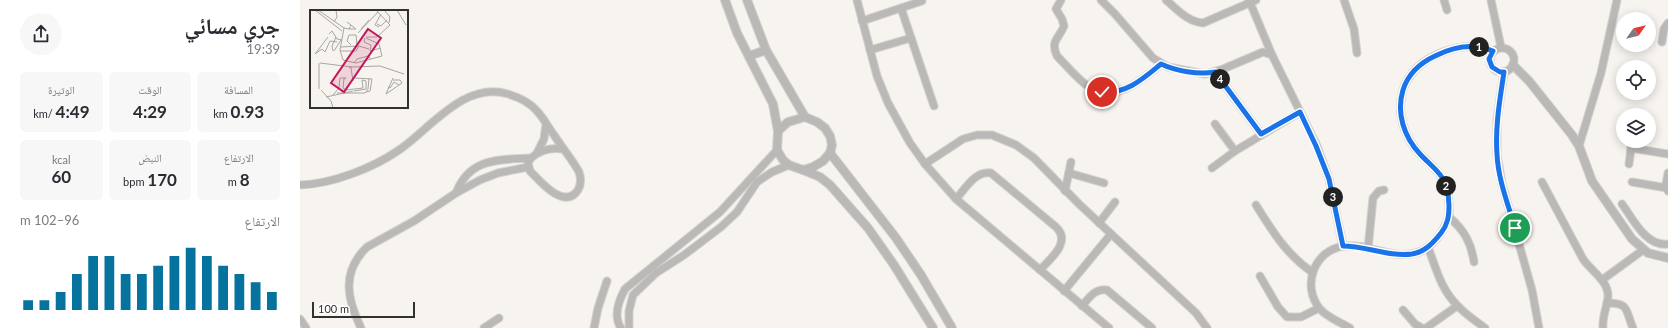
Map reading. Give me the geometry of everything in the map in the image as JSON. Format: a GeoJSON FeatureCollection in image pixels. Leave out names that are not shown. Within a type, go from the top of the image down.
{"type":"FeatureCollection","features":[{"type":"Feature","properties":{"kind":"street"},"geometry":{"type":"LineString","coordinates":[[725,0],[737,32],[773,104],[778,131],[778,150],[783,160],[789,165],[820,178],[830,185],[868,228],[898,271],[933,328]]}},
{"type":"Feature","properties":{"kind":"street"},"geometry":{"type":"LineString","coordinates":[[747,0],[766,50],[805,116],[817,122],[828,132],[831,140],[830,153],[819,164],[803,170]]}},
{"type":"Feature","properties":{"kind":"street"},"geometry":{"type":"LineString","coordinates":[[857,0],[877,76],[888,103],[910,143],[925,164],[956,199],[1109,328]]}},
{"type":"Feature","properties":{"kind":"street"},"geometry":{"type":"LineString","coordinates":[[1061,0],[1056,9],[1064,26],[1054,42],[1054,50],[1057,56],[1086,84],[1102,92],[1111,93],[1121,91],[1142,80],[1161,64]]}},
{"type":"Feature","properties":{"kind":"street"},"geometry":{"type":"LineString","coordinates":[[1101,0],[1116,14],[1153,58],[1161,64],[1172,68],[1205,74],[1215,72],[1263,52],[1272,55]]}},
{"type":"Feature","properties":{"kind":"street"},"geometry":{"type":"LineString","coordinates":[[1166,0],[1188,18],[1195,22],[1203,23],[1252,1],[1272,55],[1316,146],[1329,179],[1343,246]]}},
{"type":"Feature","properties":{"kind":"street"},"geometry":{"type":"LineString","coordinates":[[1344,0],[1354,29],[1357,53]]}},
{"type":"Feature","properties":{"kind":"street"},"geometry":{"type":"LineString","coordinates":[[1444,0],[1447,10]]}},
{"type":"Feature","properties":{"kind":"street"},"geometry":{"type":"LineString","coordinates":[[1491,0],[1501,47]]}},
{"type":"Feature","properties":{"kind":"street"},"geometry":{"type":"LineString","coordinates":[[1579,146],[1601,73],[1617,0]]}},
{"type":"Feature","properties":{"kind":"street"},"geometry":{"type":"LineString","coordinates":[[862,21],[922,1]]}},
{"type":"Feature","properties":{"kind":"street"},"geometry":{"type":"LineString","coordinates":[[902,8],[934,106]]}},
{"type":"Feature","properties":{"kind":"street"},"geometry":{"type":"LineString","coordinates":[[1662,42],[1664,29],[1668,23]]}},
{"type":"Feature","properties":{"kind":"street"},"geometry":{"type":"LineString","coordinates":[[870,50],[911,38]]}},
{"type":"Feature","properties":{"kind":"street"},"geometry":{"type":"LineString","coordinates":[[1350,328],[1330,318],[1315,302],[1311,287],[1312,272],[1316,265],[1328,253],[1343,246],[1353,246],[1396,254],[1419,252],[1428,247],[1443,230],[1449,217],[1446,184],[1438,172],[1419,153],[1404,130],[1400,104],[1408,79],[1414,71],[1429,59],[1437,55],[1462,47],[1484,47],[1493,51]]}},
{"type":"Feature","properties":{"kind":"street"},"geometry":{"type":"LineString","coordinates":[[1501,47],[1512,52],[1514,56],[1513,65],[1504,72],[1496,70],[1490,64],[1489,59],[1493,51],[1501,47]]}},
{"type":"Feature","properties":{"kind":"street"},"geometry":{"type":"LineString","coordinates":[[749,56],[766,50]]}},
{"type":"Feature","properties":{"kind":"street"},"geometry":{"type":"LineString","coordinates":[[1513,65],[1529,81],[1579,146],[1592,181],[1632,239],[1648,253],[1668,258]]}},
{"type":"Feature","properties":{"kind":"street"},"geometry":{"type":"LineString","coordinates":[[1215,72],[1261,134]]}},
{"type":"Feature","properties":{"kind":"street"},"geometry":{"type":"LineString","coordinates":[[1504,72],[1497,120],[1497,155],[1502,184],[1532,290],[1539,328]]}},
{"type":"Feature","properties":{"kind":"street"},"geometry":{"type":"LineString","coordinates":[[300,185],[325,181],[375,164],[404,146],[456,104],[483,92],[498,92],[519,98],[537,111],[578,169],[580,184],[575,194],[564,196],[552,193],[530,171],[528,167],[531,158],[537,153],[549,148],[563,149]]}},
{"type":"Feature","properties":{"kind":"street"},"geometry":{"type":"LineString","coordinates":[[1212,168],[1235,150],[1300,112]]}},
{"type":"Feature","properties":{"kind":"street"},"geometry":{"type":"LineString","coordinates":[[778,131],[788,122],[805,116]]}},
{"type":"Feature","properties":{"kind":"street"},"geometry":{"type":"LineString","coordinates":[[537,153],[544,139],[546,124]]}},
{"type":"Feature","properties":{"kind":"street"},"geometry":{"type":"LineString","coordinates":[[1215,124],[1235,150]]}},
{"type":"Feature","properties":{"kind":"street"},"geometry":{"type":"LineString","coordinates":[[925,164],[963,139],[977,135],[992,135],[1016,145],[1025,151],[1099,224],[1196,313],[1207,328]]}},
{"type":"Feature","properties":{"kind":"street"},"geometry":{"type":"LineString","coordinates":[[1629,164],[1632,148]]}},
{"type":"Feature","properties":{"kind":"street"},"geometry":{"type":"LineString","coordinates":[[1644,148],[1668,154]]}},
{"type":"Feature","properties":{"kind":"street"},"geometry":{"type":"LineString","coordinates":[[621,328],[618,324],[618,307],[625,289],[680,246],[720,212],[778,150]]}},
{"type":"Feature","properties":{"kind":"street"},"geometry":{"type":"LineString","coordinates":[[830,153],[867,198],[896,238],[921,275],[952,328]]}},
{"type":"Feature","properties":{"kind":"street"},"geometry":{"type":"LineString","coordinates":[[456,192],[465,176],[478,165],[497,160],[531,158]]}},
{"type":"Feature","properties":{"kind":"street"},"geometry":{"type":"LineString","coordinates":[[1065,191],[1071,162]]}},
{"type":"Feature","properties":{"kind":"street"},"geometry":{"type":"LineString","coordinates":[[629,328],[629,311],[633,295],[656,273],[684,255],[721,227],[737,212],[757,182],[772,172],[789,165]]}},
{"type":"Feature","properties":{"kind":"street"},"geometry":{"type":"LineString","coordinates":[[361,328],[348,288],[351,271],[357,258],[367,247],[414,221],[456,192],[498,173],[528,167]]}},
{"type":"Feature","properties":{"kind":"street"},"geometry":{"type":"LineString","coordinates":[[956,199],[978,175],[987,172],[991,173],[1056,227],[1061,234],[1061,244],[1040,270]]}},
{"type":"Feature","properties":{"kind":"street"},"geometry":{"type":"LineString","coordinates":[[1632,182],[1667,189],[1668,172]]}},
{"type":"Feature","properties":{"kind":"street"},"geometry":{"type":"LineString","coordinates":[[1069,173],[1104,183]]}},
{"type":"Feature","properties":{"kind":"street"},"geometry":{"type":"LineString","coordinates":[[1542,182],[1586,264],[1602,280],[1608,293],[1607,303],[1603,315],[1603,328]]}},
{"type":"Feature","properties":{"kind":"street"},"geometry":{"type":"LineString","coordinates":[[1368,249],[1373,198],[1379,191],[1384,190]]}},
{"type":"Feature","properties":{"kind":"street"},"geometry":{"type":"LineString","coordinates":[[1099,224],[1115,202]]}},
{"type":"Feature","properties":{"kind":"street"},"geometry":{"type":"LineString","coordinates":[[1622,204],[1647,238],[1657,243],[1668,244]]}},
{"type":"Feature","properties":{"kind":"street"},"geometry":{"type":"LineString","coordinates":[[1256,205],[1283,247],[1300,264],[1312,272]]}},
{"type":"Feature","properties":{"kind":"street"},"geometry":{"type":"LineString","coordinates":[[1449,217],[1462,229],[1469,240],[1474,262]]}},
{"type":"Feature","properties":{"kind":"street"},"geometry":{"type":"LineString","coordinates":[[1064,291],[1110,234]]}},
{"type":"Feature","properties":{"kind":"street"},"geometry":{"type":"LineString","coordinates":[[680,246],[684,255]]}},
{"type":"Feature","properties":{"kind":"street"},"geometry":{"type":"LineString","coordinates":[[1428,247],[1443,286],[1457,306],[1485,328]]}},
{"type":"Feature","properties":{"kind":"street"},"geometry":{"type":"LineString","coordinates":[[1602,280],[1643,250]]}},
{"type":"Feature","properties":{"kind":"street"},"geometry":{"type":"LineString","coordinates":[[1260,276],[1278,307],[1287,317],[1301,317],[1319,308]]}},
{"type":"Feature","properties":{"kind":"street"},"geometry":{"type":"LineString","coordinates":[[594,328],[598,308],[607,281]]}},
{"type":"Feature","properties":{"kind":"street"},"geometry":{"type":"LineString","coordinates":[[625,289],[633,295]]}},
{"type":"Feature","properties":{"kind":"street"},"geometry":{"type":"LineString","coordinates":[[1082,306],[1095,292],[1103,289],[1107,290],[1152,328]]}},
{"type":"Feature","properties":{"kind":"street"},"geometry":{"type":"LineString","coordinates":[[1607,303],[1618,303],[1625,306],[1633,328]]}},
{"type":"Feature","properties":{"kind":"street"},"geometry":{"type":"LineString","coordinates":[[1426,328],[1457,306]]}},
{"type":"Feature","properties":{"kind":"street"},"geometry":{"type":"LineString","coordinates":[[1403,310],[1415,324],[1422,328]]}},
{"type":"Feature","properties":{"kind":"street"},"geometry":{"type":"LineString","coordinates":[[484,328],[499,318]]}},
{"type":"Feature","properties":{"kind":"street"},"geometry":{"type":"LineString","coordinates":[[300,319],[306,328]]}},
{"type":"Feature","properties":{"kind":"route"},"geometry":{"type":"LineString","coordinates":[[1102,92],[1111,93],[1121,91],[1142,80],[1161,64],[1176,69],[1205,74],[1215,72],[1261,134],[1300,112],[1329,179],[1343,246],[1353,246],[1396,254],[1413,254],[1428,247],[1443,230],[1449,217],[1448,195],[1446,184],[1443,179],[1419,153],[1404,130],[1400,104],[1405,84],[1420,65],[1444,51],[1462,47],[1484,47],[1493,51],[1490,54],[1489,59],[1492,67],[1500,72],[1504,72],[1497,120],[1497,155],[1502,184],[1515,228]]}}]}
